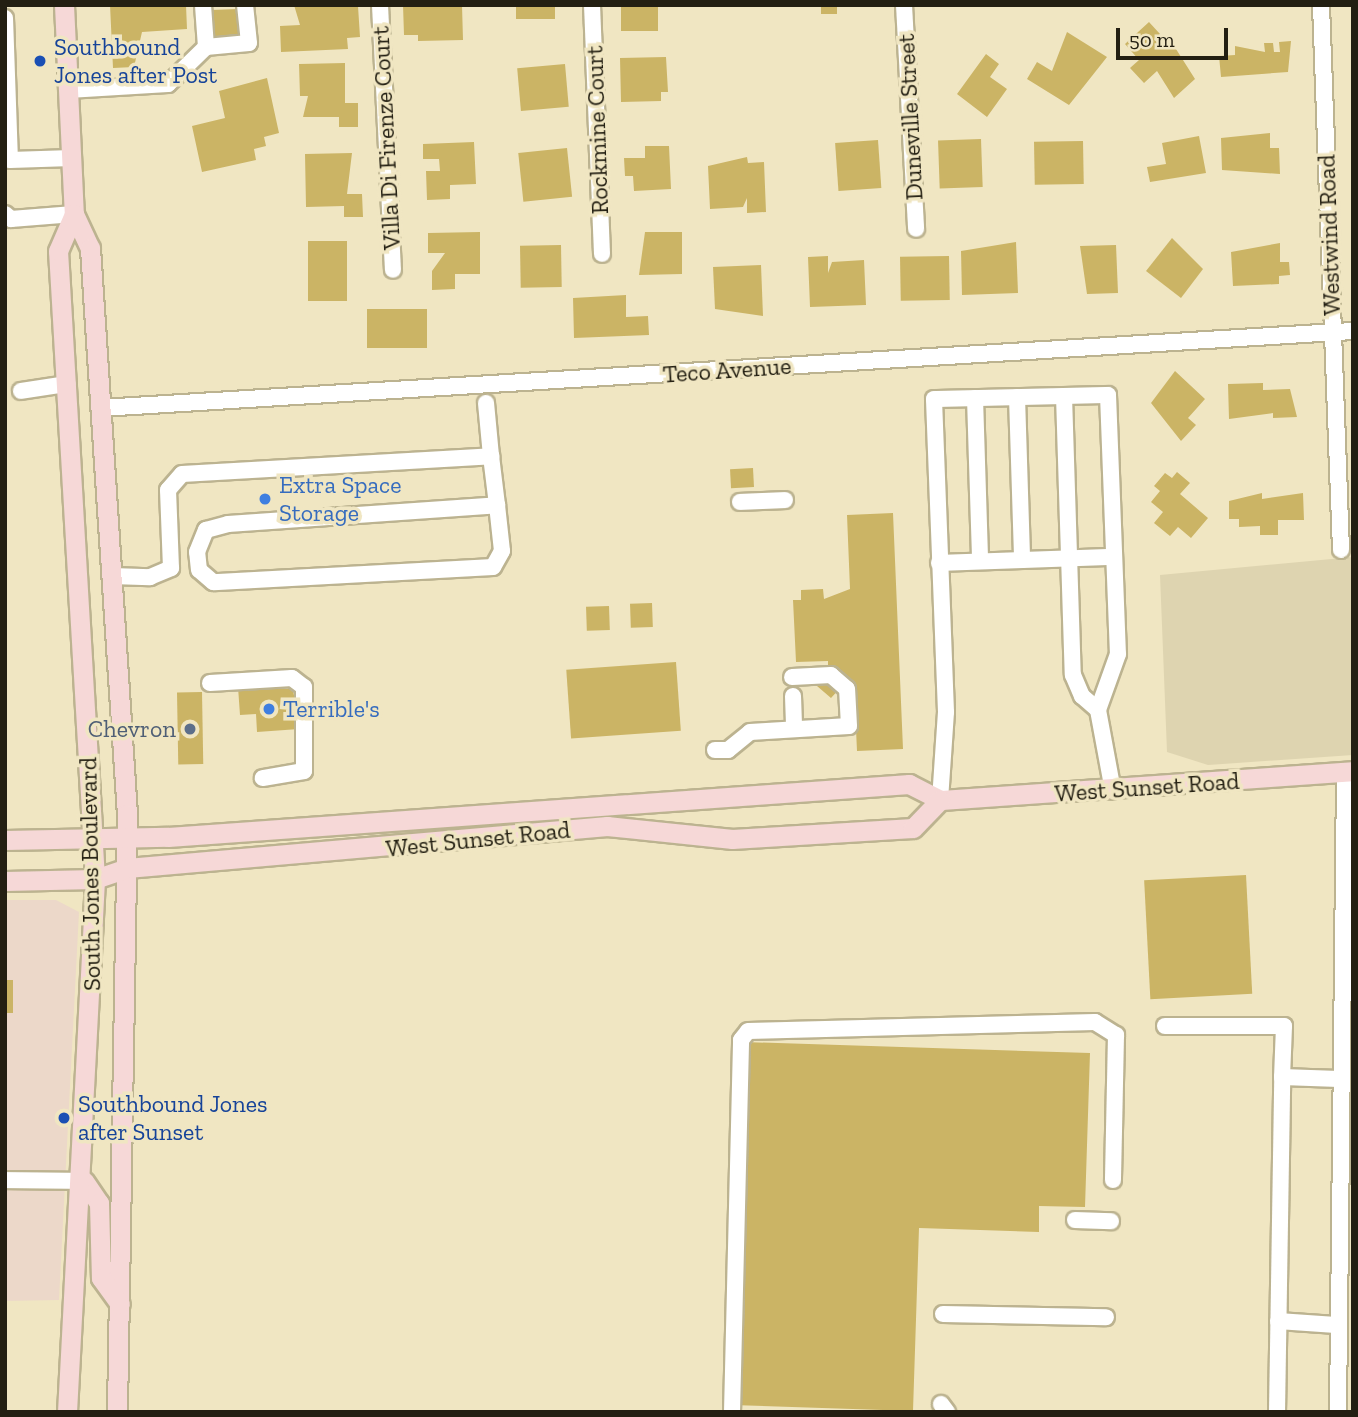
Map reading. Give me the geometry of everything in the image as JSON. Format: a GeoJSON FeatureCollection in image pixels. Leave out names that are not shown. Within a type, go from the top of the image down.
{"type":"FeatureCollection","features":[{"type":"Feature","properties":{"kind":"main road","name":"South Jones Boulevard"},"geometry":{"type":"LineString","coordinates":[[64,5],[74,214],[90,248],[128,839],[117,1412]]}},
{"type":"Feature","properties":{"kind":"main road","name":"South Jones Boulevard"},"geometry":{"type":"LineString","coordinates":[[67,1412],[84,1181],[95,879],[58,251],[74,214]]}},
{"type":"Feature","properties":{"kind":"main road","name":"West Sunset Road"},"geometry":{"type":"LineString","coordinates":[[5,840],[128,839],[909,784],[940,800],[1113,791],[1349,771]]}},
{"type":"Feature","properties":{"kind":"main road","name":"West Sunset Road"},"geometry":{"type":"LineString","coordinates":[[5,881],[95,879],[127,869],[607,827],[732,839],[913,828],[940,800]]}},
{"type":"Feature","properties":{"kind":"main road"},"geometry":{"type":"LineString","coordinates":[[84,1181],[99,1203],[102,1278],[120,1304]]}},
{"type":"Feature","properties":{"kind":"street"},"geometry":{"type":"LineString","coordinates":[[203,5],[206,47]]}},
{"type":"Feature","properties":{"kind":"street"},"geometry":{"type":"LineString","coordinates":[[68,90],[168,84],[206,47],[249,43],[246,5]]}},
{"type":"Feature","properties":{"kind":"street","name":"Villa Di Firenze Court"},"geometry":{"type":"LineString","coordinates":[[380,5],[393,270]]}},
{"type":"Feature","properties":{"kind":"street","name":"Rockmine Court"},"geometry":{"type":"LineString","coordinates":[[592,5],[602,254]]}},
{"type":"Feature","properties":{"kind":"street","name":"Duneville Street"},"geometry":{"type":"LineString","coordinates":[[904,5],[916,229]]}},
{"type":"Feature","properties":{"kind":"street","name":"Westwind Road"},"geometry":{"type":"LineString","coordinates":[[1321,5],[1341,550]]}},
{"type":"Feature","properties":{"kind":"street"},"geometry":{"type":"LineString","coordinates":[[5,18],[8,160],[72,158]]}},
{"type":"Feature","properties":{"kind":"street"},"geometry":{"type":"LineString","coordinates":[[5,214],[12,219],[74,214]]}},
{"type":"Feature","properties":{"kind":"street","name":"Teco Avenue"},"geometry":{"type":"LineString","coordinates":[[101,408],[1353,331]]}},
{"type":"Feature","properties":{"kind":"street"},"geometry":{"type":"LineString","coordinates":[[20,391],[67,384]]}},
{"type":"Feature","properties":{"kind":"street"},"geometry":{"type":"LineString","coordinates":[[940,800],[946,712],[934,399],[1108,396],[1118,654],[1098,710],[1113,791]]}},
{"type":"Feature","properties":{"kind":"street"},"geometry":{"type":"LineString","coordinates":[[1017,397],[1022,560]]}},
{"type":"Feature","properties":{"kind":"street"},"geometry":{"type":"LineString","coordinates":[[1064,397],[1073,675],[1082,696],[1098,710]]}},
{"type":"Feature","properties":{"kind":"street"},"geometry":{"type":"LineString","coordinates":[[975,398],[980,561]]}},
{"type":"Feature","properties":{"kind":"street"},"geometry":{"type":"LineString","coordinates":[[486,403],[498,505],[502,551],[493,567],[214,582],[199,570],[197,552],[206,530],[228,524],[498,505]]}},
{"type":"Feature","properties":{"kind":"street"},"geometry":{"type":"LineString","coordinates":[[112,576],[150,578],[172,568],[168,491],[181,474],[491,456]]}},
{"type":"Feature","properties":{"kind":"street"},"geometry":{"type":"LineString","coordinates":[[740,502],[785,500]]}},
{"type":"Feature","properties":{"kind":"street"},"geometry":{"type":"LineString","coordinates":[[939,563],[1114,557]]}},
{"type":"Feature","properties":{"kind":"street"},"geometry":{"type":"LineString","coordinates":[[715,750],[728,750],[750,732],[849,726],[847,689],[831,675],[792,677]]}},
{"type":"Feature","properties":{"kind":"street"},"geometry":{"type":"LineString","coordinates":[[210,683],[292,678],[304,687],[304,771],[263,778]]}},
{"type":"Feature","properties":{"kind":"street"},"geometry":{"type":"LineString","coordinates":[[793,696],[794,729]]}},
{"type":"Feature","properties":{"kind":"street"},"geometry":{"type":"LineString","coordinates":[[1338,1412],[1336,1325],[1339,1079],[1349,771]]}},
{"type":"Feature","properties":{"kind":"street"},"geometry":{"type":"LineString","coordinates":[[732,1412],[741,1040],[748,1031],[1095,1022],[1116,1035],[1112,1180]]}},
{"type":"Feature","properties":{"kind":"street"},"geometry":{"type":"LineString","coordinates":[[1165,1026],[1284,1026],[1276,1412]]}},
{"type":"Feature","properties":{"kind":"street"},"geometry":{"type":"LineString","coordinates":[[1282,1077],[1339,1079]]}},
{"type":"Feature","properties":{"kind":"street"},"geometry":{"type":"LineString","coordinates":[[5,1180],[84,1181]]}},
{"type":"Feature","properties":{"kind":"street"},"geometry":{"type":"LineString","coordinates":[[1075,1220],[1111,1221]]}},
{"type":"Feature","properties":{"kind":"street"},"geometry":{"type":"LineString","coordinates":[[943,1314],[1106,1317]]}},
{"type":"Feature","properties":{"kind":"street"},"geometry":{"type":"LineString","coordinates":[[1278,1321],[1336,1325]]}},
{"type":"Feature","properties":{"kind":"shaded area"},"geometry":{"type":"Polygon","coordinates":[[[5,900],[56,900],[79,912],[59,1300],[5,1301],[5,900]]]}},
{"type":"Feature","properties":{"kind":"sand"},"geometry":{"type":"Polygon","coordinates":[[[1353,557],[1353,755],[1208,765],[1167,752],[1160,575],[1353,557]]]}},
{"type":"Feature","properties":{"kind":"building"},"geometry":{"type":"Polygon","coordinates":[[[110,5],[186,5],[187,29],[142,32],[134,67],[113,68],[110,5]]]}},
{"type":"Feature","properties":{"kind":"building"},"geometry":{"type":"Polygon","coordinates":[[[294,5],[358,6],[360,37],[347,38],[348,49],[281,52],[280,26],[300,25],[294,5]]]}},
{"type":"Feature","properties":{"kind":"building"},"geometry":{"type":"Polygon","coordinates":[[[403,5],[462,5],[463,40],[418,41],[418,35],[404,35],[403,5]]]}},
{"type":"Feature","properties":{"kind":"building"},"geometry":{"type":"Polygon","coordinates":[[[516,5],[555,5],[555,19],[516,19],[516,5]]]}},
{"type":"Feature","properties":{"kind":"building"},"geometry":{"type":"Polygon","coordinates":[[[621,5],[658,5],[658,31],[621,31],[621,5]]]}},
{"type":"Feature","properties":{"kind":"building"},"geometry":{"type":"Polygon","coordinates":[[[821,5],[837,5],[837,14],[821,14],[821,5]]]}},
{"type":"Feature","properties":{"kind":"building"},"geometry":{"type":"Polygon","coordinates":[[[238,9],[239,39],[212,40],[211,10],[238,9]]]}},
{"type":"Feature","properties":{"kind":"building"},"geometry":{"type":"Polygon","coordinates":[[[1149,22],[1160,34],[1154,39],[1160,46],[1169,38],[1195,79],[1174,98],[1157,71],[1144,83],[1130,68],[1139,60],[1125,44],[1149,22]]]}},
{"type":"Feature","properties":{"kind":"building"},"geometry":{"type":"Polygon","coordinates":[[[1067,32],[1107,57],[1069,105],[1027,79],[1037,62],[1052,71],[1067,32]]]}},
{"type":"Feature","properties":{"kind":"building"},"geometry":{"type":"Polygon","coordinates":[[[1291,41],[1288,72],[1221,77],[1219,56],[1235,55],[1235,46],[1265,52],[1264,43],[1273,43],[1274,52],[1280,52],[1279,42],[1291,41]]]}},
{"type":"Feature","properties":{"kind":"building"},"geometry":{"type":"Polygon","coordinates":[[[986,54],[999,64],[990,77],[1007,89],[987,117],[957,94],[986,54]]]}},
{"type":"Feature","properties":{"kind":"building"},"geometry":{"type":"Polygon","coordinates":[[[666,57],[668,92],[661,92],[661,101],[621,102],[620,58],[666,57]]]}},
{"type":"Feature","properties":{"kind":"building"},"geometry":{"type":"Polygon","coordinates":[[[345,63],[345,103],[358,103],[358,127],[339,127],[339,117],[303,117],[308,96],[300,96],[299,64],[345,63]]]}},
{"type":"Feature","properties":{"kind":"building"},"geometry":{"type":"Polygon","coordinates":[[[565,64],[569,107],[521,111],[517,68],[565,64]]]}},
{"type":"Feature","properties":{"kind":"building"},"geometry":{"type":"Polygon","coordinates":[[[267,78],[279,133],[264,137],[266,146],[254,149],[256,160],[202,172],[192,126],[225,118],[219,91],[267,78]]]}},
{"type":"Feature","properties":{"kind":"building"},"geometry":{"type":"Polygon","coordinates":[[[1270,133],[1270,148],[1279,148],[1280,174],[1222,170],[1221,138],[1270,133]]]}},
{"type":"Feature","properties":{"kind":"building"},"geometry":{"type":"Polygon","coordinates":[[[1199,136],[1206,173],[1150,182],[1147,167],[1166,164],[1162,143],[1199,136]]]}},
{"type":"Feature","properties":{"kind":"building"},"geometry":{"type":"Polygon","coordinates":[[[981,139],[983,187],[940,188],[938,141],[981,139]]]}},
{"type":"Feature","properties":{"kind":"building"},"geometry":{"type":"Polygon","coordinates":[[[878,140],[881,188],[838,191],[835,143],[878,140]]]}},
{"type":"Feature","properties":{"kind":"building"},"geometry":{"type":"Polygon","coordinates":[[[1083,141],[1084,184],[1035,185],[1034,142],[1083,141]]]}},
{"type":"Feature","properties":{"kind":"building"},"geometry":{"type":"Polygon","coordinates":[[[474,142],[476,184],[450,185],[450,199],[427,200],[426,171],[440,171],[439,159],[423,159],[423,144],[474,142]]]}},
{"type":"Feature","properties":{"kind":"building"},"geometry":{"type":"Polygon","coordinates":[[[645,146],[669,146],[671,189],[634,191],[633,176],[625,176],[624,158],[645,158],[645,146]]]}},
{"type":"Feature","properties":{"kind":"building"},"geometry":{"type":"Polygon","coordinates":[[[567,148],[572,197],[523,202],[518,153],[567,148]]]}},
{"type":"Feature","properties":{"kind":"building"},"geometry":{"type":"Polygon","coordinates":[[[352,153],[347,194],[362,194],[363,217],[344,217],[344,206],[306,207],[305,154],[352,153]]]}},
{"type":"Feature","properties":{"kind":"building"},"geometry":{"type":"Polygon","coordinates":[[[747,157],[748,163],[764,162],[766,212],[747,213],[747,198],[743,207],[710,209],[708,166],[747,157]]]}},
{"type":"Feature","properties":{"kind":"building"},"geometry":{"type":"Polygon","coordinates":[[[480,232],[480,274],[455,274],[455,289],[432,290],[432,271],[445,253],[428,253],[428,233],[480,232]]]}},
{"type":"Feature","properties":{"kind":"building"},"geometry":{"type":"Polygon","coordinates":[[[645,232],[682,232],[682,274],[639,275],[645,232]]]}},
{"type":"Feature","properties":{"kind":"building"},"geometry":{"type":"Polygon","coordinates":[[[1172,238],[1203,269],[1181,298],[1146,271],[1172,238]]]}},
{"type":"Feature","properties":{"kind":"building"},"geometry":{"type":"Polygon","coordinates":[[[308,241],[347,241],[347,301],[308,301],[308,241]]]}},
{"type":"Feature","properties":{"kind":"building"},"geometry":{"type":"Polygon","coordinates":[[[1016,242],[1018,293],[962,295],[961,251],[1016,242]]]}},
{"type":"Feature","properties":{"kind":"building"},"geometry":{"type":"Polygon","coordinates":[[[1280,243],[1280,262],[1289,262],[1290,275],[1279,276],[1279,284],[1233,286],[1231,252],[1280,243]]]}},
{"type":"Feature","properties":{"kind":"building"},"geometry":{"type":"Polygon","coordinates":[[[561,245],[562,287],[521,288],[520,246],[561,245]]]}},
{"type":"Feature","properties":{"kind":"building"},"geometry":{"type":"Polygon","coordinates":[[[1116,245],[1118,293],[1087,294],[1080,246],[1116,245]]]}},
{"type":"Feature","properties":{"kind":"building"},"geometry":{"type":"Polygon","coordinates":[[[828,256],[828,273],[832,262],[864,260],[866,305],[810,307],[808,257],[828,256]]]}},
{"type":"Feature","properties":{"kind":"building"},"geometry":{"type":"Polygon","coordinates":[[[949,256],[950,300],[901,301],[900,257],[949,256]]]}},
{"type":"Feature","properties":{"kind":"building"},"geometry":{"type":"Polygon","coordinates":[[[761,265],[763,316],[715,309],[713,267],[761,265]]]}},
{"type":"Feature","properties":{"kind":"building"},"geometry":{"type":"Polygon","coordinates":[[[626,295],[626,317],[648,316],[649,335],[574,338],[573,298],[626,295]]]}},
{"type":"Feature","properties":{"kind":"building"},"geometry":{"type":"Polygon","coordinates":[[[367,309],[427,309],[427,348],[367,348],[367,309]]]}},
{"type":"Feature","properties":{"kind":"building"},"geometry":{"type":"Polygon","coordinates":[[[1175,371],[1205,399],[1188,418],[1196,425],[1181,441],[1151,403],[1175,371]]]}},
{"type":"Feature","properties":{"kind":"building"},"geometry":{"type":"Polygon","coordinates":[[[1263,383],[1263,390],[1290,389],[1297,417],[1273,418],[1273,413],[1229,419],[1228,384],[1263,383]]]}},
{"type":"Feature","properties":{"kind":"building"},"geometry":{"type":"Polygon","coordinates":[[[753,468],[754,487],[731,488],[730,469],[753,468]]]}},
{"type":"Feature","properties":{"kind":"building"},"geometry":{"type":"Polygon","coordinates":[[[1177,472],[1190,483],[1180,494],[1208,518],[1191,538],[1178,527],[1170,536],[1154,523],[1163,512],[1151,502],[1160,491],[1154,486],[1165,473],[1172,478],[1177,472]]]}},
{"type":"Feature","properties":{"kind":"building"},"geometry":{"type":"Polygon","coordinates":[[[1262,493],[1262,499],[1303,493],[1304,520],[1278,520],[1278,535],[1260,535],[1260,526],[1239,527],[1239,519],[1229,519],[1229,501],[1262,493]]]}},
{"type":"Feature","properties":{"kind":"building"},"geometry":{"type":"Polygon","coordinates":[[[893,513],[903,749],[857,751],[854,686],[842,686],[831,698],[817,686],[828,672],[828,661],[796,662],[793,600],[801,600],[801,590],[823,589],[824,599],[850,589],[847,515],[893,513]]]}},
{"type":"Feature","properties":{"kind":"building"},"geometry":{"type":"Polygon","coordinates":[[[652,603],[653,627],[631,628],[630,604],[652,603]]]}},
{"type":"Feature","properties":{"kind":"building"},"geometry":{"type":"Polygon","coordinates":[[[609,606],[610,630],[587,631],[586,607],[609,606]]]}},
{"type":"Feature","properties":{"kind":"building"},"geometry":{"type":"Polygon","coordinates":[[[676,662],[681,731],[571,739],[566,670],[676,662]]]}},
{"type":"Feature","properties":{"kind":"building","name":"Terrible's"},"geometry":{"type":"Polygon","coordinates":[[[238,687],[293,689],[299,729],[257,732],[256,714],[240,715],[238,687]]]}},
{"type":"Feature","properties":{"kind":"building","name":"Chevron"},"geometry":{"type":"Polygon","coordinates":[[[177,692],[202,692],[203,764],[178,764],[177,692]]]}},
{"type":"Feature","properties":{"kind":"building"},"geometry":{"type":"Polygon","coordinates":[[[1246,875],[1252,994],[1150,999],[1144,880],[1246,875]]]}},
{"type":"Feature","properties":{"kind":"building"},"geometry":{"type":"Polygon","coordinates":[[[5,980],[13,980],[13,1013],[5,1013],[5,980]]]}},
{"type":"Feature","properties":{"kind":"building"},"geometry":{"type":"Polygon","coordinates":[[[744,1042],[1090,1053],[1085,1207],[1039,1206],[1039,1232],[919,1228],[913,1411],[732,1405],[744,1042]]]}},
{"type":"Feature","properties":{"kind":"place","name":"Southbound Jones after Post"},"geometry":{"type":"Point","coordinates":[40,61]}},
{"type":"Feature","properties":{"kind":"place","name":"Extra Space Storage"},"geometry":{"type":"Point","coordinates":[265,499]}},
{"type":"Feature","properties":{"kind":"place","name":"Terrible's"},"geometry":{"type":"Point","coordinates":[269,709]}},
{"type":"Feature","properties":{"kind":"place","name":"Chevron"},"geometry":{"type":"Point","coordinates":[190,729]}},
{"type":"Feature","properties":{"kind":"place","name":"Southbound Jones after Sunset"},"geometry":{"type":"Point","coordinates":[64,1118]}}]}
